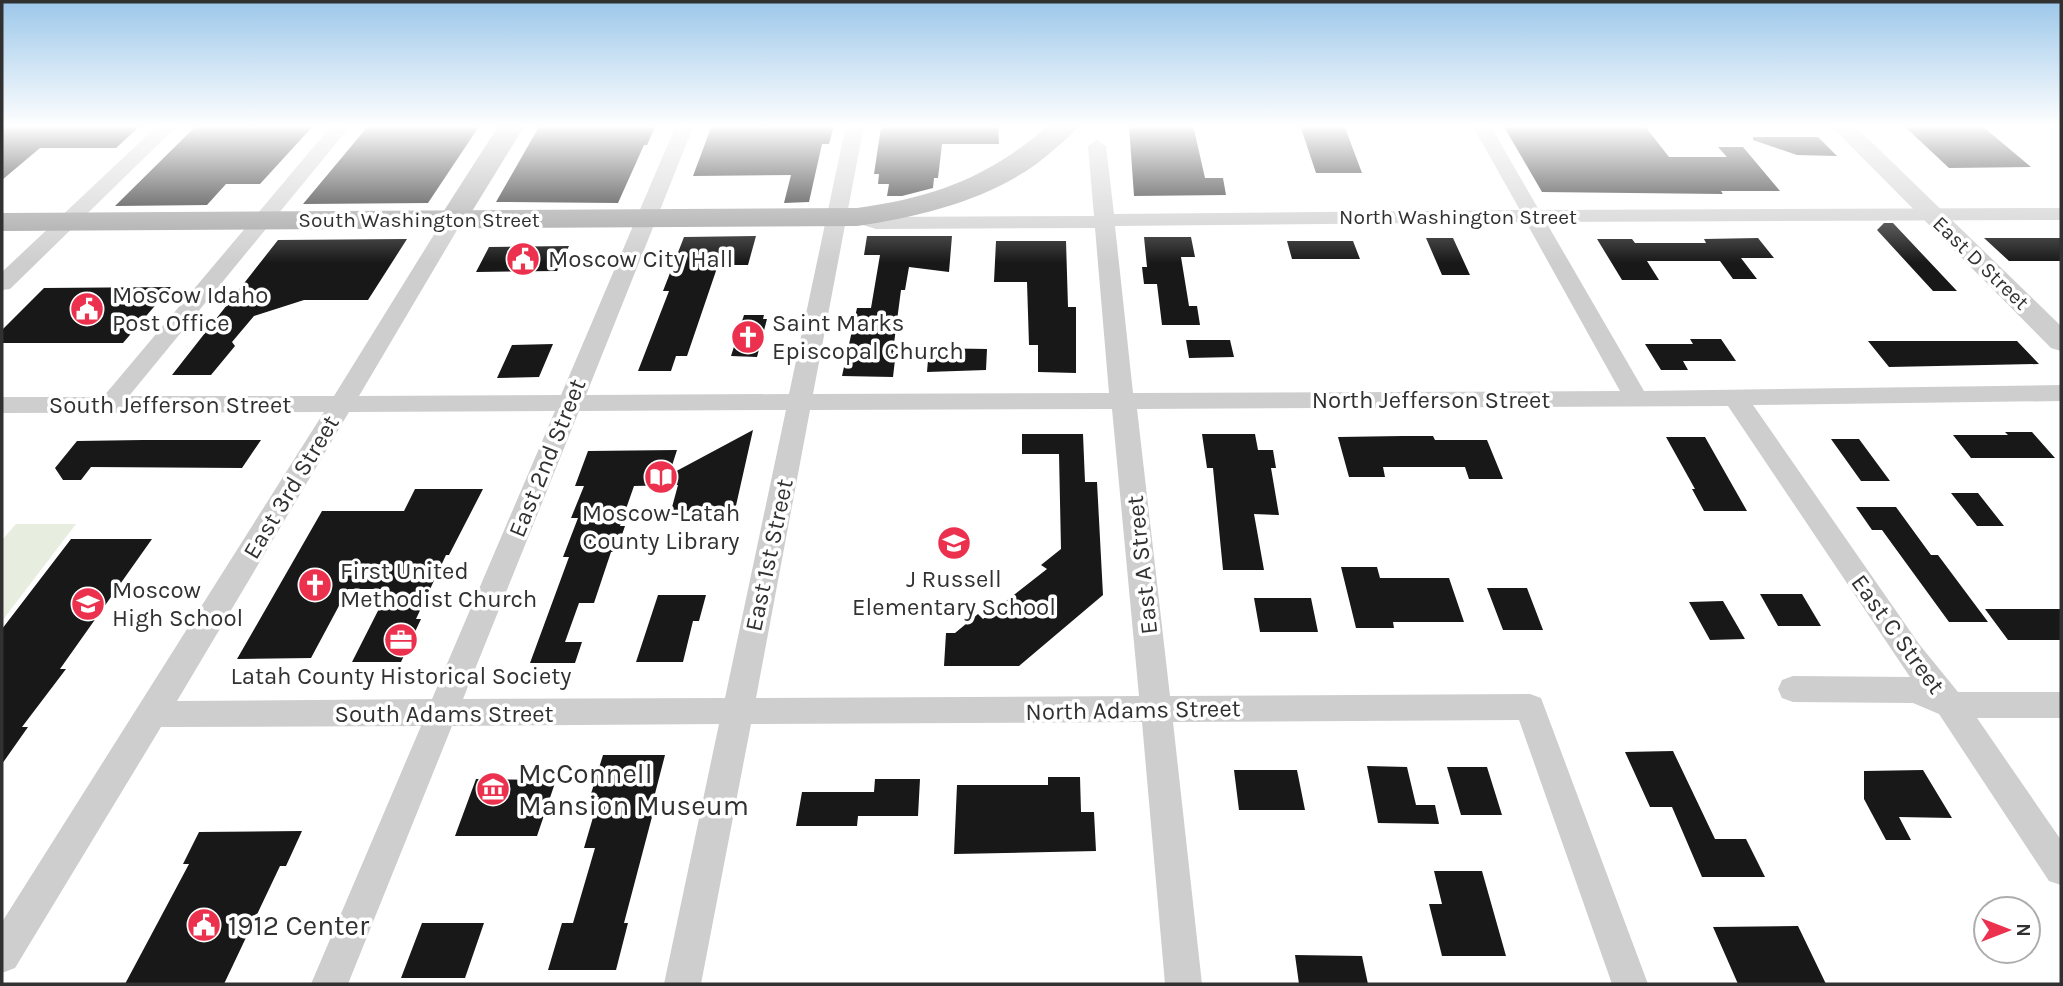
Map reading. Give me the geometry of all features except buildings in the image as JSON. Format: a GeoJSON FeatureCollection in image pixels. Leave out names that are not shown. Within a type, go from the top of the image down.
{"type":"FeatureCollection","features":[{"type":"Feature","properties":{"kind":"highway","name":"South Washington Street"},"geometry":{"type":"LineString","coordinates":[[2,222],[847,217],[891,213],[964,191],[1005,171]]}},
{"type":"Feature","properties":{"kind":"main road","name":"East 3rd Street"},"geometry":{"type":"LineString","coordinates":[[453,220],[483,171]]}},
{"type":"Feature","properties":{"kind":"street"},"geometry":{"type":"LineString","coordinates":[[2,284],[121,171]]}},
{"type":"Feature","properties":{"kind":"street"},"geometry":{"type":"LineString","coordinates":[[110,404],[303,171]]}},
{"type":"Feature","properties":{"kind":"street","name":"East 2nd Street"},"geometry":{"type":"LineString","coordinates":[[330,984],[666,171]]}},
{"type":"Feature","properties":{"kind":"street","name":"East 1st Street"},"geometry":{"type":"LineString","coordinates":[[683,984],[736,709],[800,404],[847,217],[851,171]]}},
{"type":"Feature","properties":{"kind":"street","name":"East A Street"},"geometry":{"type":"LineString","coordinates":[[1099,171],[1119,385],[1124,402],[1184,984]]}},
{"type":"Feature","properties":{"kind":"street"},"geometry":{"type":"LineString","coordinates":[[1507,171],[1637,399]]}},
{"type":"Feature","properties":{"kind":"street","name":"East D Street"},"geometry":{"type":"LineString","coordinates":[[1887,171],[2061,342]]}},
{"type":"Feature","properties":{"kind":"street","name":"North Washington Street"},"geometry":{"type":"LineString","coordinates":[[847,217],[876,223],[1104,222],[1121,218],[2061,214]]}},
{"type":"Feature","properties":{"kind":"street","name":"East 3rd Street"},"geometry":{"type":"LineString","coordinates":[[2,955],[453,220]]}},
{"type":"Feature","properties":{"kind":"street","name":"North Jefferson Street"},"geometry":{"type":"LineString","coordinates":[[800,404],[1637,399],[2061,393]]}},
{"type":"Feature","properties":{"kind":"street","name":"East C Street"},"geometry":{"type":"LineString","coordinates":[[1735,398],[1908,653],[1950,705],[2061,869]]}},
{"type":"Feature","properties":{"kind":"street","name":"South Jefferson Street"},"geometry":{"type":"LineString","coordinates":[[2,405],[800,404]]}},
{"type":"Feature","properties":{"kind":"street"},"geometry":{"type":"LineString","coordinates":[[1793,689],[1915,690],[1950,705],[2061,705]]}},
{"type":"Feature","properties":{"kind":"street","name":"North Adams Street"},"geometry":{"type":"LineString","coordinates":[[736,709],[1530,707],[1630,984]]}},
{"type":"Feature","properties":{"kind":"street","name":"South Adams Street"},"geometry":{"type":"LineString","coordinates":[[152,714],[442,714],[736,709]]}},
{"type":"Feature","properties":{"kind":"green space"},"geometry":{"type":"Polygon","coordinates":[[[16,524],[76,524],[2,621],[2,540],[16,524]]]}},
{"type":"Feature","properties":{"kind":"place","name":"Moscow City Hall"},"geometry":{"type":"Point","coordinates":[523,259]}},
{"type":"Feature","properties":{"kind":"place","name":"Moscow Idaho Post Office"},"geometry":{"type":"Point","coordinates":[87,309]}},
{"type":"Feature","properties":{"kind":"place","name":"Saint Marks Episcopal Church"},"geometry":{"type":"Point","coordinates":[748,337]}},
{"type":"Feature","properties":{"kind":"place","name":"Moscow-Latah County Library"},"geometry":{"type":"Point","coordinates":[661,477]}},
{"type":"Feature","properties":{"kind":"place","name":"J Russell Elementary School"},"geometry":{"type":"Point","coordinates":[954,543]}},
{"type":"Feature","properties":{"kind":"place","name":"First United Methodist Church"},"geometry":{"type":"Point","coordinates":[315,585]}},
{"type":"Feature","properties":{"kind":"place","name":"Moscow High School"},"geometry":{"type":"Point","coordinates":[88,604]}},
{"type":"Feature","properties":{"kind":"place","name":"Latah County Historical Society"},"geometry":{"type":"Point","coordinates":[401,640]}},
{"type":"Feature","properties":{"kind":"place","name":"McConnell Mansion Museum"},"geometry":{"type":"Point","coordinates":[493,789]}},
{"type":"Feature","properties":{"kind":"place","name":"1912 Center"},"geometry":{"type":"Point","coordinates":[204,925]}}]}
